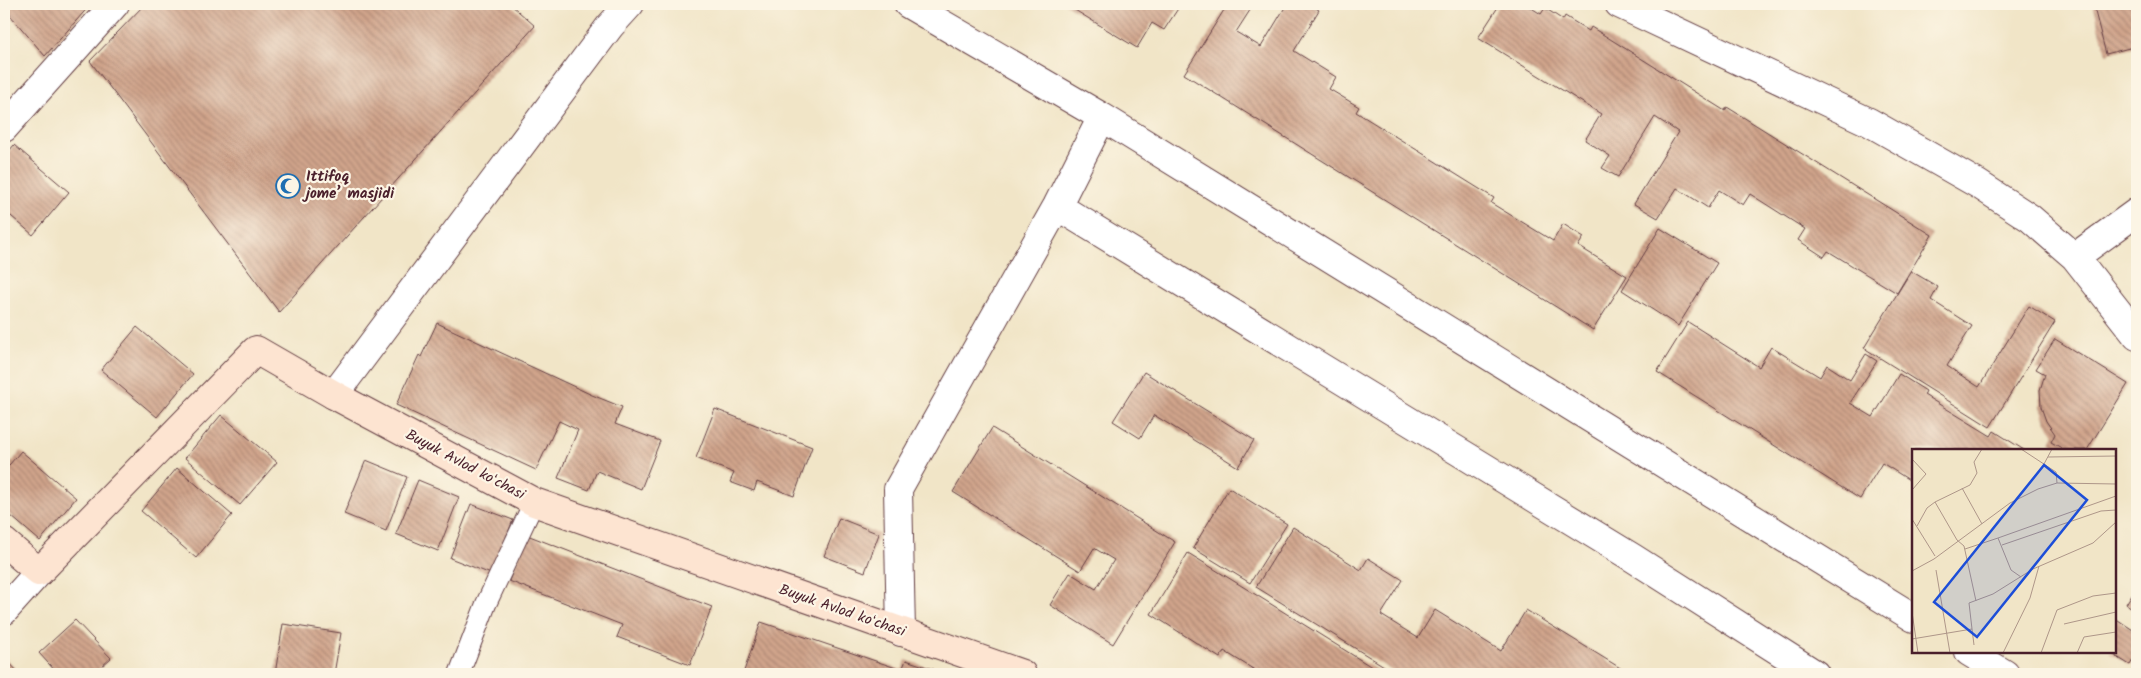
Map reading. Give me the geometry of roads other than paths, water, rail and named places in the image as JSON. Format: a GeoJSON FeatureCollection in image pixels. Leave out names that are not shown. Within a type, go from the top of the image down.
{"type":"FeatureCollection","features":[{"type":"Feature","properties":{"kind":"street"},"geometry":{"type":"LineString","coordinates":[[4,128],[115,4]]}},
{"type":"Feature","properties":{"kind":"street"},"geometry":{"type":"LineString","coordinates":[[334,395],[610,26],[630,4]]}},
{"type":"Feature","properties":{"kind":"street"},"geometry":{"type":"LineString","coordinates":[[908,4],[1102,116],[1912,617]]}},
{"type":"Feature","properties":{"kind":"street"},"geometry":{"type":"LineString","coordinates":[[1619,4],[1869,122],[1978,184],[2022,213],[2074,256],[2137,336]]}},
{"type":"Feature","properties":{"kind":"street"},"geometry":{"type":"LineString","coordinates":[[901,632],[898,490],[1057,206],[1102,116]]}},
{"type":"Feature","properties":{"kind":"street"},"geometry":{"type":"LineString","coordinates":[[1057,206],[1625,553],[1815,674]]}},
{"type":"Feature","properties":{"kind":"street"},"geometry":{"type":"LineString","coordinates":[[2074,256],[2137,212]]}},
{"type":"Feature","properties":{"kind":"street","name":"Buyuk Avlod koʻchasi"},"geometry":{"type":"LineString","coordinates":[[39,572],[256,350],[334,395],[534,502],[1022,674]]}},
{"type":"Feature","properties":{"kind":"street"},"geometry":{"type":"LineString","coordinates":[[4,542],[39,572],[4,610]]}},
{"type":"Feature","properties":{"kind":"street"},"geometry":{"type":"LineString","coordinates":[[1971,653],[2005,674]]}},
{"type":"Feature","properties":{"kind":"lane"},"geometry":{"type":"LineString","coordinates":[[459,674],[486,604],[534,502]]}},
{"type":"Feature","properties":{"kind":"place","name":"Ittifoq jome’ masjidi"},"geometry":{"type":"Point","coordinates":[288,186]}}]}
